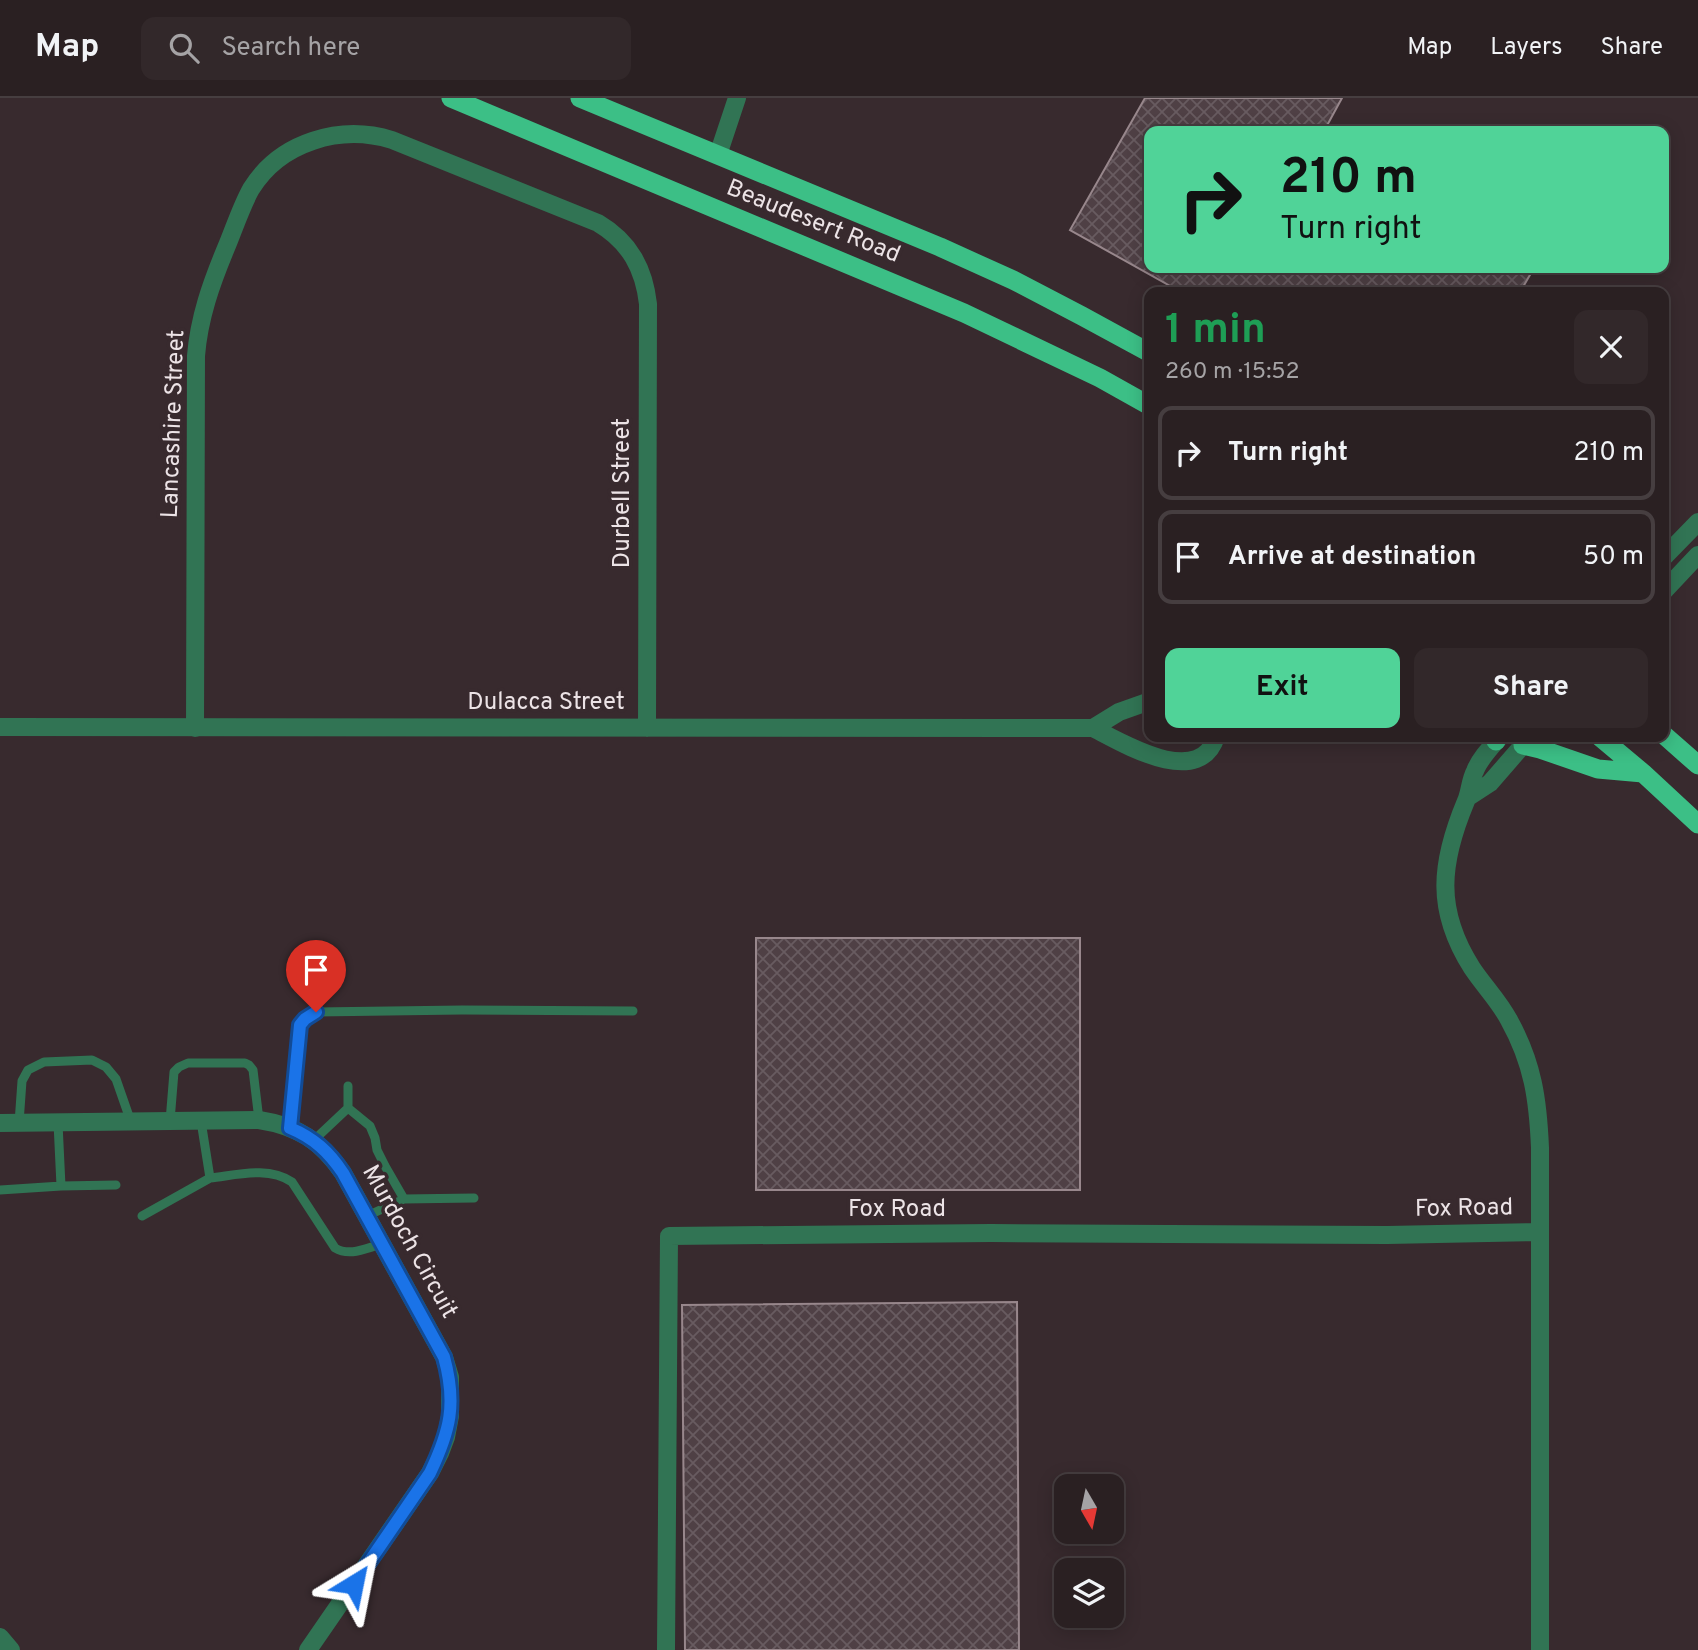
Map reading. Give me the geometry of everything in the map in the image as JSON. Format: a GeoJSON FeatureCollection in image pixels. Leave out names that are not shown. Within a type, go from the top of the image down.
{"type":"FeatureCollection","features":[{"type":"Feature","properties":{"kind":"highway","name":"Beaudesert Road"},"geometry":{"type":"LineString","coordinates":[[451,98],[964,313],[1144,402]]}},
{"type":"Feature","properties":{"kind":"highway","name":"Beaudesert Road"},"geometry":{"type":"LineString","coordinates":[[580,98],[940,247],[1024,286],[1144,350]]}},
{"type":"Feature","properties":{"kind":"highway"},"geometry":{"type":"LineString","coordinates":[[1669,739],[1698,765]]}},
{"type":"Feature","properties":{"kind":"highway"},"geometry":{"type":"LineString","coordinates":[[1528,742],[1598,769],[1643,773]]}},
{"type":"Feature","properties":{"kind":"highway"},"geometry":{"type":"LineString","coordinates":[[1606,742],[1698,824]]}},
{"type":"Feature","properties":{"kind":"street"},"geometry":{"type":"LineString","coordinates":[[718,155],[737,98]]}},
{"type":"Feature","properties":{"kind":"street","name":"Lancashire Street"},"geometry":{"type":"LineString","coordinates":[[195,728],[198,342],[205,304],[216,272],[247,199],[260,176],[273,163],[304,144],[337,134],[379,136],[598,223],[615,235],[635,260]]}},
{"type":"Feature","properties":{"kind":"street","name":"Durbell Street"},"geometry":{"type":"LineString","coordinates":[[635,260],[644,280],[648,304],[647,728]]}},
{"type":"Feature","properties":{"kind":"street"},"geometry":{"type":"LineString","coordinates":[[1669,552],[1698,522]]}},
{"type":"Feature","properties":{"kind":"street"},"geometry":{"type":"LineString","coordinates":[[1669,586],[1698,555]]}},
{"type":"Feature","properties":{"kind":"street"},"geometry":{"type":"LineString","coordinates":[[1093,728],[1119,712],[1144,703]]}},
{"type":"Feature","properties":{"kind":"street","name":"Dulacca Street"},"geometry":{"type":"LineString","coordinates":[[0,727],[1093,728],[1122,743],[1164,760],[1174,761],[1198,759],[1210,749],[1214,742]]}},
{"type":"Feature","properties":{"kind":"street","name":"Fox Road"},"geometry":{"type":"LineString","coordinates":[[1494,742],[1475,770],[1453,836],[1445,884],[1451,926],[1460,947],[1474,972],[1510,1021],[1534,1081],[1539,1122],[1540,1650]]}},
{"type":"Feature","properties":{"kind":"street"},"geometry":{"type":"LineString","coordinates":[[1467,799],[1490,783],[1525,742]]}},
{"type":"Feature","properties":{"kind":"street","name":"Murdoch Circuit"},"geometry":{"type":"LineString","coordinates":[[0,1124],[259,1120],[274,1122],[314,1140],[332,1157],[343,1173],[444,1357],[450,1377],[450,1416],[446,1437],[430,1473],[308,1650]]}},
{"type":"Feature","properties":{"kind":"street","name":"Fox Road"},"geometry":{"type":"LineString","coordinates":[[666,1650],[668,1236],[1539,1233]]}},
{"type":"Feature","properties":{"kind":"street"},"geometry":{"type":"LineString","coordinates":[[0,1637],[11,1650]]}},
{"type":"Feature","properties":{"kind":"lane"},"geometry":{"type":"LineString","coordinates":[[290,1128],[300,1025],[316,1012],[633,1010]]}},
{"type":"Feature","properties":{"kind":"lane"},"geometry":{"type":"LineString","coordinates":[[19,1123],[22,1081],[28,1070],[44,1062],[92,1060],[106,1067],[116,1079],[131,1122]]}},
{"type":"Feature","properties":{"kind":"lane"},"geometry":{"type":"LineString","coordinates":[[170,1121],[174,1072],[188,1063],[249,1065],[253,1070],[259,1120]]}},
{"type":"Feature","properties":{"kind":"lane"},"geometry":{"type":"LineString","coordinates":[[314,1140],[348,1108],[348,1086]]}},
{"type":"Feature","properties":{"kind":"lane"},"geometry":{"type":"LineString","coordinates":[[348,1108],[370,1126],[384,1166],[404,1199]]}},
{"type":"Feature","properties":{"kind":"lane"},"geometry":{"type":"LineString","coordinates":[[201,1121],[210,1178]]}},
{"type":"Feature","properties":{"kind":"lane"},"geometry":{"type":"LineString","coordinates":[[58,1123],[61,1186]]}},
{"type":"Feature","properties":{"kind":"lane"},"geometry":{"type":"LineString","coordinates":[[142,1216],[210,1178],[271,1173],[292,1182],[335,1248],[342,1252],[351,1252],[382,1244]]}},
{"type":"Feature","properties":{"kind":"lane"},"geometry":{"type":"LineString","coordinates":[[0,1190],[116,1185]]}},
{"type":"Feature","properties":{"kind":"lane"},"geometry":{"type":"LineString","coordinates":[[367,1216],[404,1199],[474,1198]]}},
{"type":"Feature","properties":{"kind":"building"},"geometry":{"type":"Polygon","coordinates":[[[1145,98],[1342,98],[1327,126],[1144,126],[1144,271],[1070,230],[1145,98]]]}},
{"type":"Feature","properties":{"kind":"building"},"geometry":{"type":"Polygon","coordinates":[[[1147,273],[1531,273],[1523,287],[1172,287],[1147,273]]]}},
{"type":"Feature","properties":{"kind":"building"},"geometry":{"type":"Polygon","coordinates":[[[756,938],[1080,938],[1080,1190],[756,1190],[756,938]]]}},
{"type":"Feature","properties":{"kind":"building"},"geometry":{"type":"Polygon","coordinates":[[[1017,1302],[1019,1650],[685,1650],[682,1305],[1017,1302]]]}},
{"type":"Feature","properties":{"kind":"route"},"geometry":{"type":"LineString","coordinates":[[316,1012],[300,1025],[290,1128],[314,1140],[332,1157],[343,1173],[444,1357],[450,1377],[450,1416],[440,1453],[430,1473],[354,1584]]}}]}
